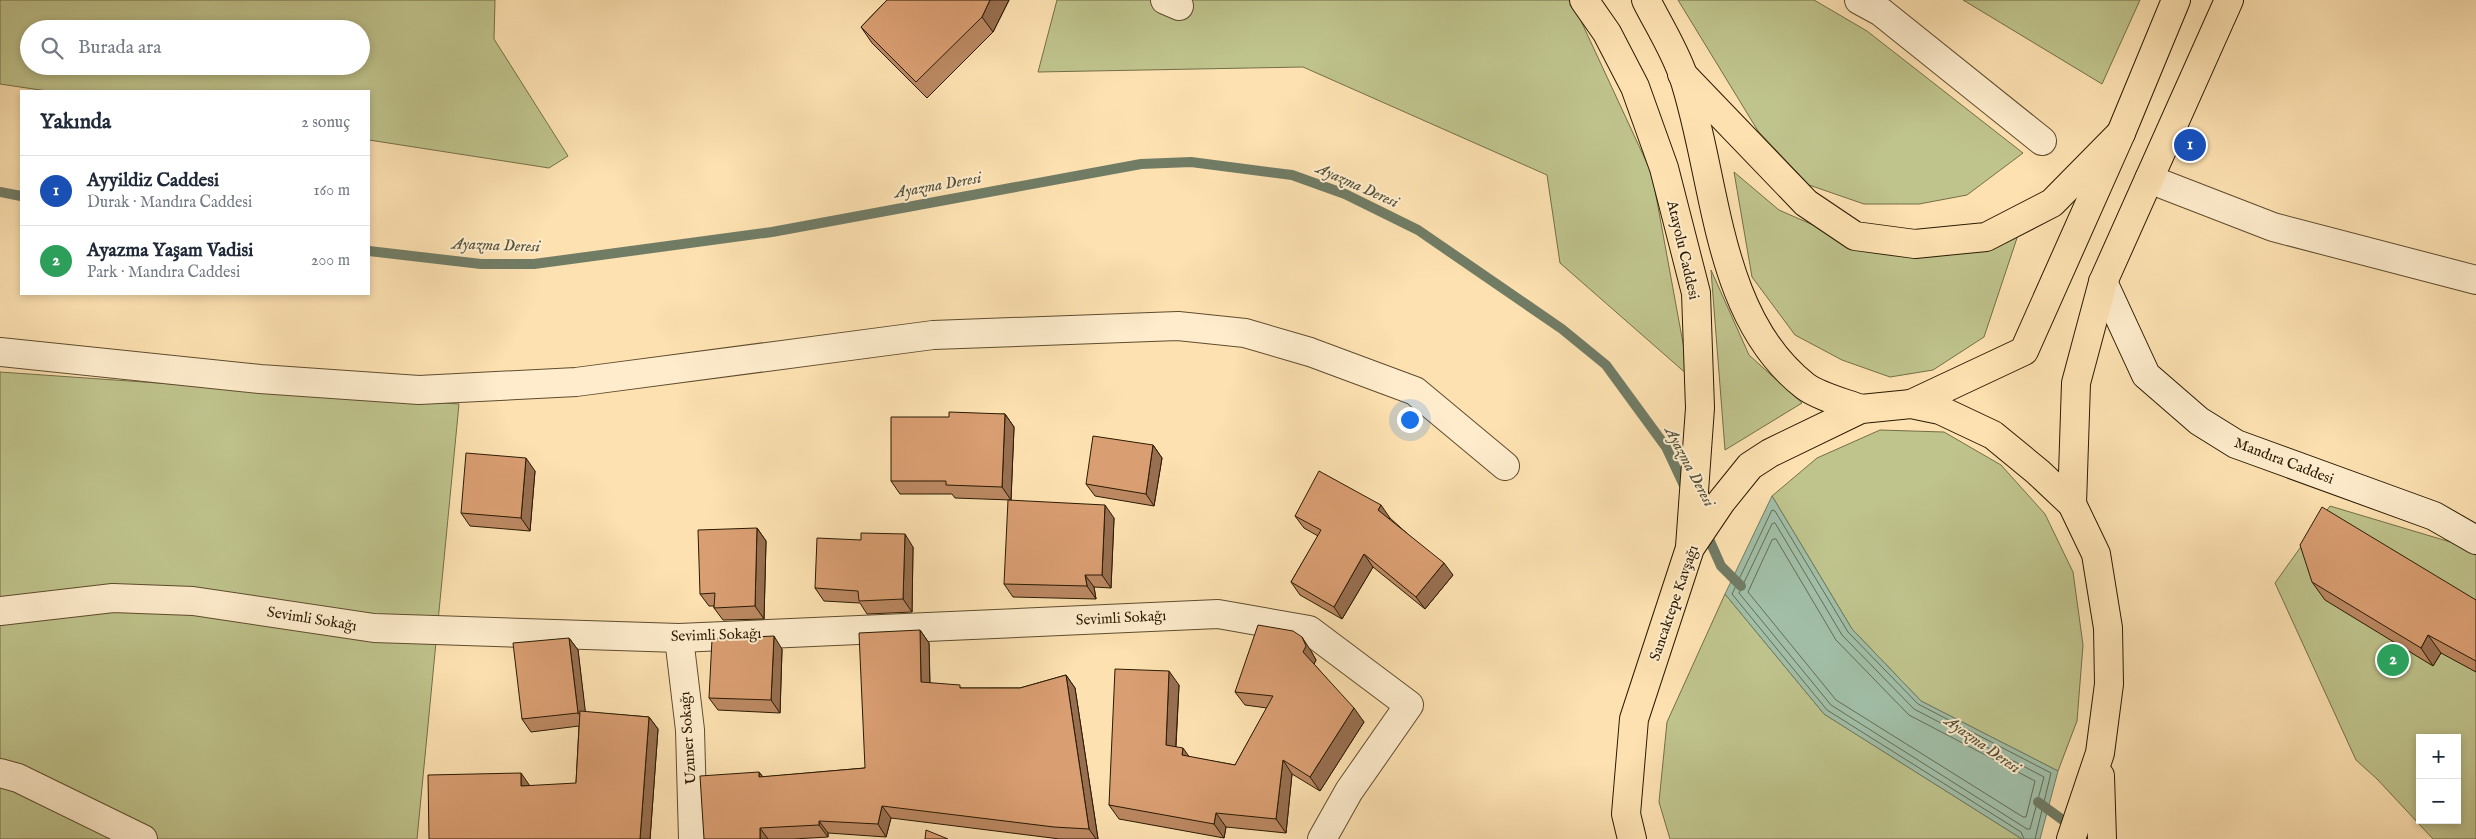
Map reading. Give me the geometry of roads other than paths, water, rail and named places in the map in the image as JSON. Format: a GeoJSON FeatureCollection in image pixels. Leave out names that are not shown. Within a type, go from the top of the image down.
{"type":"FeatureCollection","features":[{"type":"Feature","properties":{"kind":"main road","name":"Atayolu Caddesi"},"geometry":{"type":"LineString","coordinates":[[1584,0],[1607,33],[1635,87],[1664,168],[1696,293],[1700,408],[1690,548]]}},
{"type":"Feature","properties":{"kind":"main road"},"geometry":{"type":"LineString","coordinates":[[1646,0],[1682,74],[1698,133],[1714,210],[1738,293],[1772,353],[1806,387],[1861,409]]}},
{"type":"Feature","properties":{"kind":"main road"},"geometry":{"type":"LineString","coordinates":[[1911,404],[2024,350],[2121,133],[2176,0]]}},
{"type":"Feature","properties":{"kind":"main road"},"geometry":{"type":"LineString","coordinates":[[2072,504],[2076,383],[2103,282],[2229,0]]}},
{"type":"Feature","properties":{"kind":"main road"},"geometry":{"type":"LineString","coordinates":[[1682,74],[1806,203],[1855,236],[1915,244],[1986,237],[2052,203],[2121,133]]}},
{"type":"Feature","properties":{"kind":"main road","name":"Sancaktepe Kavşağı"},"geometry":{"type":"LineString","coordinates":[[1632,839],[1626,814],[1634,720],[1690,548],[1721,502],[1750,466],[1770,453],[1861,409],[1911,404],[1940,410],[1993,435],[2038,472],[2072,504],[2096,554],[2108,628],[2109,684],[2100,753],[2071,839]]}},
{"type":"Feature","properties":{"kind":"main road"},"geometry":{"type":"LineString","coordinates":[[2100,753],[2102,839]]}},
{"type":"Feature","properties":{"kind":"street"},"geometry":{"type":"LineString","coordinates":[[1875,4],[2042,141]]}},
{"type":"Feature","properties":{"kind":"street"},"geometry":{"type":"LineString","coordinates":[[2149,179],[2273,227],[2476,280]]}},
{"type":"Feature","properties":{"kind":"street","name":"Mandıra Caddesi"},"geometry":{"type":"LineString","coordinates":[[2103,282],[2146,375],[2200,422],[2236,444],[2434,516],[2476,540]]}},
{"type":"Feature","properties":{"kind":"street"},"geometry":{"type":"LineString","coordinates":[[0,352],[260,380],[419,390],[576,382],[933,335],[1178,326],[1245,333],[1310,352],[1415,391],[1506,466]]}},
{"type":"Feature","properties":{"kind":"street","name":"Sevimli Sokağı"},"geometry":{"type":"LineString","coordinates":[[0,611],[113,598],[193,601],[374,628],[680,638],[1218,614],[1309,630],[1410,705],[1349,791],[1322,839]]}},
{"type":"Feature","properties":{"kind":"street","name":"Uzuner Sokağı"},"geometry":{"type":"LineString","coordinates":[[680,638],[690,730],[694,839]]}},
{"type":"Feature","properties":{"kind":"street"},"geometry":{"type":"LineString","coordinates":[[0,774],[18,778],[143,839]]}},
{"type":"Feature","properties":{"kind":"water"},"geometry":{"type":"Polygon","coordinates":[[[1772,496],[1852,629],[1921,701],[2058,771],[2040,839],[2022,839],[1824,714],[1725,594],[1772,496]]]}},
{"type":"Feature","properties":{"kind":"waterway","name":"Ayazma Deresi"},"geometry":{"type":"LineString","coordinates":[[370,251],[481,264],[534,264],[772,232],[1141,164],[1191,162],[1292,175],[1345,194],[1418,230],[1562,329],[1606,365],[1666,447],[1687,492]]}},
{"type":"Feature","properties":{"kind":"waterway","name":"Ayazma Deresi"},"geometry":{"type":"LineString","coordinates":[[0,192],[20,196]]}},
{"type":"Feature","properties":{"kind":"waterway","name":"Ayazma Deresi"},"geometry":{"type":"LineString","coordinates":[[1705,530],[1721,566],[1741,586]]}},
{"type":"Feature","properties":{"kind":"waterway","name":"Ayazma Deresi"},"geometry":{"type":"LineString","coordinates":[[2038,802],[2089,839]]}},
{"type":"Feature","properties":{"kind":"place","name":"Ayyildiz Caddesi"},"geometry":{"type":"Point","coordinates":[2190,145]}},
{"type":"Feature","properties":{"kind":"place","name":"Ayazma Yaşam Vadisi"},"geometry":{"type":"Point","coordinates":[2393,660]}}]}
